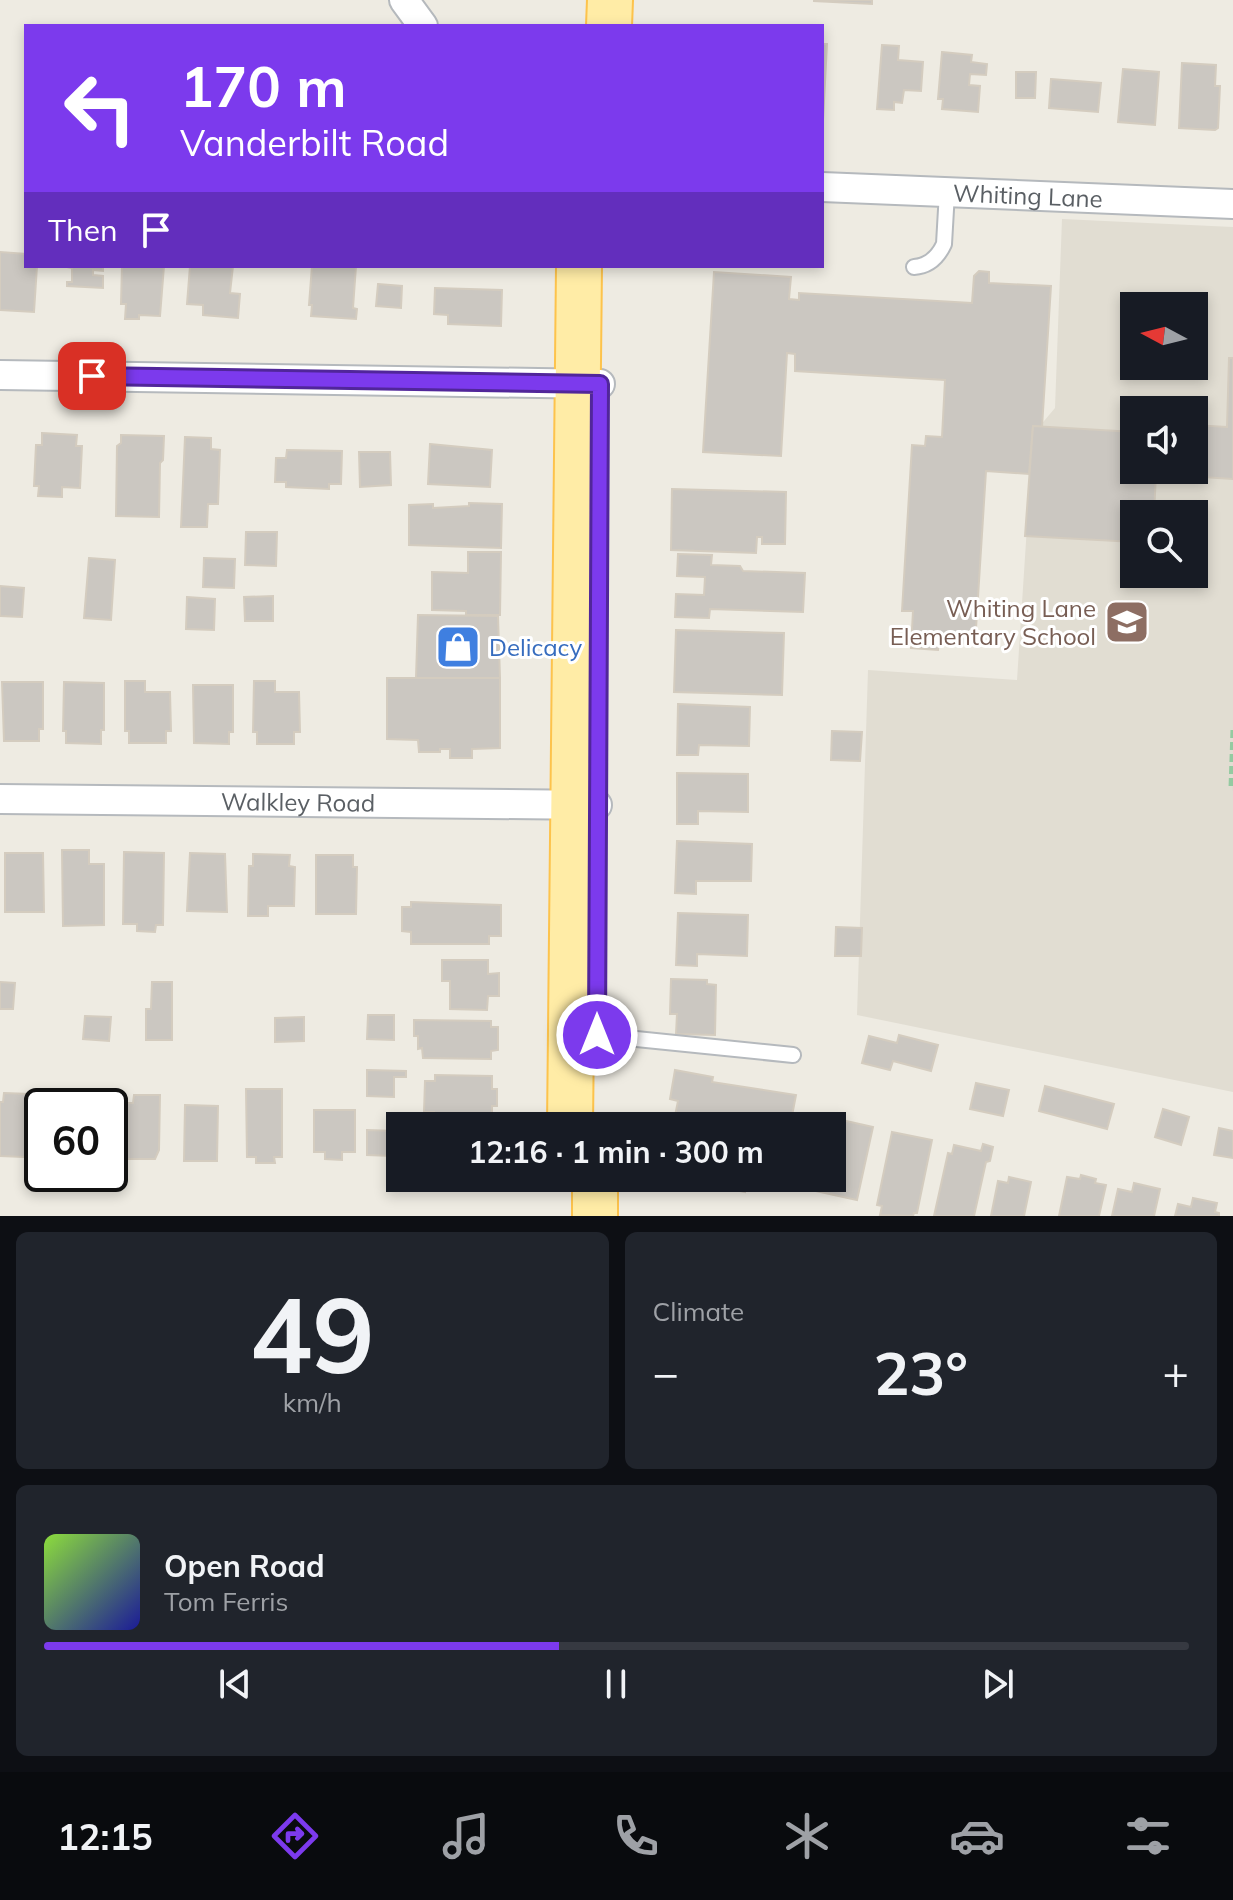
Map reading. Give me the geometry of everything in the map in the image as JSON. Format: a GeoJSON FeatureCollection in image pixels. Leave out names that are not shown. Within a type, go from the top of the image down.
{"type":"FeatureCollection","features":[{"type":"Feature","properties":{"kind":"main road"},"geometry":{"type":"LineString","coordinates":[[584,24],[585,0]]}},
{"type":"Feature","properties":{"kind":"main road"},"geometry":{"type":"LineString","coordinates":[[609,24],[610,0]]}},
{"type":"Feature","properties":{"kind":"main road"},"geometry":{"type":"LineString","coordinates":[[571,1112],[585,805],[589,383],[579,268]]}},
{"type":"Feature","properties":{"kind":"main road"},"geometry":{"type":"LineString","coordinates":[[589,383],[602,268]]}},
{"type":"Feature","properties":{"kind":"main road"},"geometry":{"type":"LineString","coordinates":[[585,805],[597,1035],[596,1112]]}},
{"type":"Feature","properties":{"kind":"main road"},"geometry":{"type":"LineString","coordinates":[[569,1192],[569,1216]]}},
{"type":"Feature","properties":{"kind":"main road"},"geometry":{"type":"LineString","coordinates":[[595,1192],[595,1216]]}},
{"type":"Feature","properties":{"kind":"street"},"geometry":{"type":"LineString","coordinates":[[404,0],[422,24]]}},
{"type":"Feature","properties":{"kind":"street","name":"Whiting Lane"},"geometry":{"type":"LineString","coordinates":[[824,187],[1233,204]]}},
{"type":"Feature","properties":{"kind":"street"},"geometry":{"type":"LineString","coordinates":[[0,375],[589,383]]}},
{"type":"Feature","properties":{"kind":"street","name":"Walkley Road"},"geometry":{"type":"LineString","coordinates":[[0,799],[585,805]]}},
{"type":"Feature","properties":{"kind":"lane"},"geometry":{"type":"LineString","coordinates":[[914,267],[926,265],[941,251],[947,192]]}},
{"type":"Feature","properties":{"kind":"lane"},"geometry":{"type":"LineString","coordinates":[[597,1035],[793,1055]]}},
{"type":"Feature","properties":{"kind":"path"},"geometry":{"type":"LineString","coordinates":[[1233,730],[1233,788]]}},
{"type":"Feature","properties":{"kind":"shaded area","name":"Whiting Lane Elementary School"},"geometry":{"type":"Polygon","coordinates":[[[1062,219],[1233,227],[1233,1092],[857,1015],[868,670],[1017,680],[1033,434],[1055,408],[1062,219]]]}},
{"type":"Feature","properties":{"kind":"building"},"geometry":{"type":"Polygon","coordinates":[[[872,0],[872,4],[814,1],[872,0]]]}},
{"type":"Feature","properties":{"kind":"building"},"geometry":{"type":"Polygon","coordinates":[[[824,44],[827,44],[824,101],[824,44]]]}},
{"type":"Feature","properties":{"kind":"building"},"geometry":{"type":"Polygon","coordinates":[[[882,45],[899,46],[898,60],[923,62],[921,91],[904,90],[902,103],[894,102],[894,110],[877,109],[882,45]]]}},
{"type":"Feature","properties":{"kind":"building"},"geometry":{"type":"Polygon","coordinates":[[[942,52],[972,55],[971,62],[987,64],[986,75],[970,74],[969,85],[980,86],[978,112],[942,109],[943,99],[938,99],[942,52]]]}},
{"type":"Feature","properties":{"kind":"building"},"geometry":{"type":"Polygon","coordinates":[[[1182,63],[1216,65],[1215,86],[1220,86],[1218,128],[1215,130],[1179,128],[1182,63]]]}},
{"type":"Feature","properties":{"kind":"building"},"geometry":{"type":"Polygon","coordinates":[[[1123,69],[1159,72],[1155,125],[1118,122],[1123,69]]]}},
{"type":"Feature","properties":{"kind":"building"},"geometry":{"type":"Polygon","coordinates":[[[1016,72],[1036,72],[1035,98],[1016,98],[1016,72]]]}},
{"type":"Feature","properties":{"kind":"building"},"geometry":{"type":"Polygon","coordinates":[[[1051,79],[1101,83],[1098,112],[1049,108],[1051,79]]]}},
{"type":"Feature","properties":{"kind":"building"},"geometry":{"type":"Polygon","coordinates":[[[0,252],[24,254],[24,268],[37,268],[34,312],[0,310],[0,252]]]}},
{"type":"Feature","properties":{"kind":"building"},"geometry":{"type":"Polygon","coordinates":[[[72,268],[103,268],[103,271],[93,270],[93,275],[103,276],[103,288],[67,286],[67,282],[72,282],[72,268]]]}},
{"type":"Feature","properties":{"kind":"building"},"geometry":{"type":"Polygon","coordinates":[[[122,268],[164,268],[160,316],[139,315],[139,319],[125,319],[126,304],[121,304],[122,268]]]}},
{"type":"Feature","properties":{"kind":"building"},"geometry":{"type":"Polygon","coordinates":[[[190,268],[233,268],[230,293],[240,294],[238,318],[203,315],[203,305],[187,304],[190,268]]]}},
{"type":"Feature","properties":{"kind":"building"},"geometry":{"type":"Polygon","coordinates":[[[312,268],[356,268],[353,308],[357,309],[356,319],[311,316],[312,305],[309,305],[312,268]]]}},
{"type":"Feature","properties":{"kind":"building"},"geometry":{"type":"Polygon","coordinates":[[[979,271],[989,272],[989,283],[1051,286],[1042,427],[1033,426],[1029,474],[986,471],[975,644],[939,642],[938,650],[911,648],[913,611],[902,611],[912,445],[925,446],[926,436],[942,437],[945,380],[795,371],[795,354],[787,353],[781,456],[703,452],[714,272],[791,277],[789,299],[799,300],[799,293],[972,303],[974,276],[979,271]]]}},
{"type":"Feature","properties":{"kind":"building"},"geometry":{"type":"Polygon","coordinates":[[[378,284],[402,286],[401,308],[376,306],[378,284]]]}},
{"type":"Feature","properties":{"kind":"building"},"geometry":{"type":"Polygon","coordinates":[[[435,288],[502,290],[501,326],[448,324],[448,315],[434,314],[435,288]]]}},
{"type":"Feature","properties":{"kind":"building"},"geometry":{"type":"Polygon","coordinates":[[[1229,358],[1233,358],[1233,479],[1208,477],[1208,426],[1227,427],[1229,358]]]}},
{"type":"Feature","properties":{"kind":"building"},"geometry":{"type":"Polygon","coordinates":[[[1033,426],[1120,431],[1120,484],[1156,484],[1155,500],[1120,500],[1120,541],[1025,536],[1033,426]]]}},
{"type":"Feature","properties":{"kind":"building"},"geometry":{"type":"Polygon","coordinates":[[[42,433],[77,435],[76,446],[82,446],[80,488],[62,487],[62,497],[38,496],[39,486],[34,486],[36,445],[42,445],[42,433]]]}},
{"type":"Feature","properties":{"kind":"building"},"geometry":{"type":"Polygon","coordinates":[[[121,435],[164,436],[159,517],[116,516],[117,446],[121,443],[121,435]]]}},
{"type":"Feature","properties":{"kind":"building"},"geometry":{"type":"Polygon","coordinates":[[[185,437],[211,438],[211,449],[220,450],[218,504],[208,504],[207,527],[181,527],[185,437]]]}},
{"type":"Feature","properties":{"kind":"building"},"geometry":{"type":"Polygon","coordinates":[[[430,444],[492,450],[490,487],[428,484],[430,444]]]}},
{"type":"Feature","properties":{"kind":"building"},"geometry":{"type":"Polygon","coordinates":[[[287,450],[342,451],[341,484],[329,484],[329,489],[286,487],[286,482],[275,482],[276,458],[286,458],[287,450]]]}},
{"type":"Feature","properties":{"kind":"building"},"geometry":{"type":"Polygon","coordinates":[[[359,452],[390,452],[391,485],[360,487],[359,452]]]}},
{"type":"Feature","properties":{"kind":"building"},"geometry":{"type":"Polygon","coordinates":[[[672,489],[786,492],[785,544],[762,544],[762,537],[757,537],[756,553],[671,550],[672,489]]]}},
{"type":"Feature","properties":{"kind":"building"},"geometry":{"type":"Polygon","coordinates":[[[469,503],[502,504],[501,548],[409,545],[409,505],[433,504],[433,508],[469,506],[469,503]]]}},
{"type":"Feature","properties":{"kind":"building"},"geometry":{"type":"Polygon","coordinates":[[[246,532],[277,532],[276,566],[245,565],[246,532]]]}},
{"type":"Feature","properties":{"kind":"building"},"geometry":{"type":"Polygon","coordinates":[[[468,552],[501,552],[500,615],[466,615],[466,611],[432,610],[432,572],[468,573],[468,552]]]}},
{"type":"Feature","properties":{"kind":"building"},"geometry":{"type":"Polygon","coordinates":[[[678,554],[712,555],[711,565],[740,566],[743,571],[805,573],[803,612],[710,609],[709,618],[675,617],[676,594],[704,595],[705,577],[677,576],[678,554]]]}},
{"type":"Feature","properties":{"kind":"building"},"geometry":{"type":"Polygon","coordinates":[[[89,558],[115,560],[111,620],[84,618],[89,558]]]}},
{"type":"Feature","properties":{"kind":"building"},"geometry":{"type":"Polygon","coordinates":[[[204,558],[235,559],[234,588],[203,587],[204,558]]]}},
{"type":"Feature","properties":{"kind":"building"},"geometry":{"type":"Polygon","coordinates":[[[0,586],[24,588],[22,617],[0,616],[0,586]]]}},
{"type":"Feature","properties":{"kind":"building"},"geometry":{"type":"Polygon","coordinates":[[[273,596],[273,621],[245,621],[244,597],[273,596]]]}},
{"type":"Feature","properties":{"kind":"building"},"geometry":{"type":"Polygon","coordinates":[[[187,597],[215,599],[214,630],[186,629],[187,597]]]}},
{"type":"Feature","properties":{"kind":"building","name":"Delicacy"},"geometry":{"type":"Polygon","coordinates":[[[418,615],[498,616],[500,678],[416,678],[418,615]]]}},
{"type":"Feature","properties":{"kind":"building"},"geometry":{"type":"Polygon","coordinates":[[[676,630],[784,633],[782,695],[674,692],[676,630]]]}},
{"type":"Feature","properties":{"kind":"building"},"geometry":{"type":"Polygon","coordinates":[[[387,678],[500,678],[500,748],[472,749],[472,758],[450,758],[450,749],[419,752],[418,740],[387,739],[387,678]]]}},
{"type":"Feature","properties":{"kind":"building"},"geometry":{"type":"Polygon","coordinates":[[[125,681],[145,681],[145,692],[170,692],[171,731],[166,731],[166,743],[129,743],[129,731],[125,731],[125,681]]]}},
{"type":"Feature","properties":{"kind":"building"},"geometry":{"type":"Polygon","coordinates":[[[254,681],[275,681],[275,692],[299,692],[300,732],[294,732],[294,744],[257,744],[257,732],[253,732],[254,681]]]}},
{"type":"Feature","properties":{"kind":"building"},"geometry":{"type":"Polygon","coordinates":[[[2,682],[43,682],[43,729],[39,729],[39,741],[4,741],[2,682]]]}},
{"type":"Feature","properties":{"kind":"building"},"geometry":{"type":"Polygon","coordinates":[[[64,682],[104,683],[101,744],[66,743],[66,731],[63,731],[64,682]]]}},
{"type":"Feature","properties":{"kind":"building"},"geometry":{"type":"Polygon","coordinates":[[[193,685],[233,685],[233,732],[229,732],[229,744],[194,743],[193,685]]]}},
{"type":"Feature","properties":{"kind":"building"},"geometry":{"type":"Polygon","coordinates":[[[678,704],[750,707],[749,746],[699,745],[698,755],[677,755],[678,704]]]}},
{"type":"Feature","properties":{"kind":"building"},"geometry":{"type":"Polygon","coordinates":[[[832,731],[862,732],[860,761],[831,760],[832,731]]]}},
{"type":"Feature","properties":{"kind":"building"},"geometry":{"type":"Polygon","coordinates":[[[677,773],[748,774],[748,812],[698,811],[698,824],[677,824],[677,773]]]}},
{"type":"Feature","properties":{"kind":"building"},"geometry":{"type":"Polygon","coordinates":[[[677,841],[752,844],[751,881],[696,881],[696,894],[675,893],[677,841]]]}},
{"type":"Feature","properties":{"kind":"building"},"geometry":{"type":"Polygon","coordinates":[[[62,850],[89,850],[89,864],[104,864],[104,925],[63,926],[62,850]]]}},
{"type":"Feature","properties":{"kind":"building"},"geometry":{"type":"Polygon","coordinates":[[[124,852],[164,853],[163,925],[156,925],[155,932],[137,931],[137,924],[123,924],[124,852]]]}},
{"type":"Feature","properties":{"kind":"building"},"geometry":{"type":"Polygon","coordinates":[[[5,853],[43,853],[44,912],[5,912],[5,853]]]}},
{"type":"Feature","properties":{"kind":"building"},"geometry":{"type":"Polygon","coordinates":[[[190,853],[225,854],[227,912],[187,911],[190,853]]]}},
{"type":"Feature","properties":{"kind":"building"},"geometry":{"type":"Polygon","coordinates":[[[253,854],[290,855],[289,866],[295,867],[294,906],[268,906],[268,916],[248,916],[249,866],[253,866],[253,854]]]}},
{"type":"Feature","properties":{"kind":"building"},"geometry":{"type":"Polygon","coordinates":[[[316,855],[353,855],[353,867],[357,867],[356,914],[316,914],[316,855]]]}},
{"type":"Feature","properties":{"kind":"building"},"geometry":{"type":"Polygon","coordinates":[[[411,902],[501,905],[501,936],[489,936],[489,944],[411,944],[411,932],[402,931],[402,907],[411,907],[411,902]]]}},
{"type":"Feature","properties":{"kind":"building"},"geometry":{"type":"Polygon","coordinates":[[[678,913],[748,915],[747,956],[697,954],[697,966],[676,965],[678,913]]]}},
{"type":"Feature","properties":{"kind":"building"},"geometry":{"type":"Polygon","coordinates":[[[836,927],[862,928],[861,956],[835,956],[836,927]]]}},
{"type":"Feature","properties":{"kind":"building"},"geometry":{"type":"Polygon","coordinates":[[[442,960],[488,960],[488,974],[499,973],[499,996],[488,996],[487,1010],[450,1009],[450,981],[442,981],[442,960]]]}},
{"type":"Feature","properties":{"kind":"building"},"geometry":{"type":"Polygon","coordinates":[[[671,979],[707,980],[707,984],[716,985],[715,1035],[676,1034],[677,1014],[670,1014],[671,979]]]}},
{"type":"Feature","properties":{"kind":"building"},"geometry":{"type":"Polygon","coordinates":[[[0,982],[15,983],[13,1009],[0,1009],[0,982]]]}},
{"type":"Feature","properties":{"kind":"building"},"geometry":{"type":"Polygon","coordinates":[[[152,982],[172,982],[172,1040],[146,1040],[146,1009],[151,1009],[152,982]]]}},
{"type":"Feature","properties":{"kind":"building"},"geometry":{"type":"Polygon","coordinates":[[[368,1015],[394,1015],[394,1040],[367,1039],[368,1015]]]}},
{"type":"Feature","properties":{"kind":"building"},"geometry":{"type":"Polygon","coordinates":[[[85,1016],[111,1017],[109,1041],[83,1039],[85,1016]]]}},
{"type":"Feature","properties":{"kind":"building"},"geometry":{"type":"Polygon","coordinates":[[[304,1017],[304,1041],[275,1042],[275,1018],[304,1017]]]}},
{"type":"Feature","properties":{"kind":"building"},"geometry":{"type":"Polygon","coordinates":[[[414,1020],[491,1021],[491,1027],[498,1027],[498,1050],[491,1051],[491,1059],[423,1058],[422,1048],[418,1049],[418,1036],[414,1036],[414,1020]]]}},
{"type":"Feature","properties":{"kind":"building"},"geometry":{"type":"Polygon","coordinates":[[[899,1035],[938,1045],[931,1071],[893,1061],[890,1070],[862,1063],[869,1036],[897,1043],[899,1035]]]}},
{"type":"Feature","properties":{"kind":"building"},"geometry":{"type":"Polygon","coordinates":[[[367,1070],[406,1071],[406,1077],[394,1077],[394,1097],[367,1096],[367,1070]]]}},
{"type":"Feature","properties":{"kind":"building"},"geometry":{"type":"Polygon","coordinates":[[[675,1070],[713,1077],[712,1082],[796,1095],[793,1112],[676,1112],[678,1101],[670,1099],[675,1070]]]}},
{"type":"Feature","properties":{"kind":"building"},"geometry":{"type":"Polygon","coordinates":[[[435,1075],[492,1076],[492,1089],[497,1089],[497,1106],[492,1106],[492,1112],[424,1112],[425,1081],[435,1081],[435,1075]]]}},
{"type":"Feature","properties":{"kind":"building"},"geometry":{"type":"Polygon","coordinates":[[[976,1083],[1009,1090],[1003,1116],[970,1109],[976,1083]]]}},
{"type":"Feature","properties":{"kind":"building"},"geometry":{"type":"Polygon","coordinates":[[[1045,1086],[1114,1104],[1107,1129],[1039,1111],[1045,1086]]]}},
{"type":"Feature","properties":{"kind":"building"},"geometry":{"type":"Polygon","coordinates":[[[246,1089],[282,1089],[282,1157],[274,1157],[275,1163],[256,1163],[256,1157],[247,1157],[246,1089]]]}},
{"type":"Feature","properties":{"kind":"building"},"geometry":{"type":"Polygon","coordinates":[[[4,1093],[24,1094],[24,1157],[0,1156],[0,1102],[3,1102],[4,1093]]]}},
{"type":"Feature","properties":{"kind":"building"},"geometry":{"type":"Polygon","coordinates":[[[134,1095],[160,1095],[159,1150],[155,1159],[128,1159],[128,1103],[133,1103],[134,1095]]]}},
{"type":"Feature","properties":{"kind":"building"},"geometry":{"type":"Polygon","coordinates":[[[185,1105],[218,1106],[217,1161],[184,1161],[185,1105]]]}},
{"type":"Feature","properties":{"kind":"building"},"geometry":{"type":"Polygon","coordinates":[[[1163,1109],[1189,1117],[1181,1145],[1155,1137],[1163,1109]]]}},
{"type":"Feature","properties":{"kind":"building"},"geometry":{"type":"Polygon","coordinates":[[[314,1110],[355,1110],[355,1152],[342,1152],[342,1160],[325,1159],[325,1152],[314,1152],[314,1110]]]}},
{"type":"Feature","properties":{"kind":"building"},"geometry":{"type":"Polygon","coordinates":[[[846,1121],[873,1127],[857,1200],[820,1192],[846,1192],[846,1121]]]}},
{"type":"Feature","properties":{"kind":"building"},"geometry":{"type":"Polygon","coordinates":[[[1219,1128],[1233,1131],[1233,1158],[1214,1155],[1219,1128]]]}},
{"type":"Feature","properties":{"kind":"building"},"geometry":{"type":"Polygon","coordinates":[[[367,1130],[386,1131],[386,1156],[367,1155],[367,1130]]]}},
{"type":"Feature","properties":{"kind":"building"},"geometry":{"type":"Polygon","coordinates":[[[892,1132],[932,1140],[917,1213],[913,1216],[880,1215],[882,1206],[877,1205],[892,1132]]]}},
{"type":"Feature","properties":{"kind":"building"},"geometry":{"type":"Polygon","coordinates":[[[983,1144],[993,1147],[990,1161],[986,1162],[974,1216],[934,1216],[948,1153],[952,1154],[954,1145],[981,1151],[983,1144]]]}},
{"type":"Feature","properties":{"kind":"building"},"geometry":{"type":"Polygon","coordinates":[[[1081,1175],[1106,1185],[1099,1216],[1059,1216],[1067,1177],[1080,1179],[1081,1175]]]}},
{"type":"Feature","properties":{"kind":"building"},"geometry":{"type":"Polygon","coordinates":[[[1009,1177],[1031,1182],[1024,1216],[991,1216],[998,1181],[1008,1183],[1009,1177]]]}},
{"type":"Feature","properties":{"kind":"building"},"geometry":{"type":"Polygon","coordinates":[[[1134,1183],[1160,1189],[1154,1216],[1112,1216],[1118,1189],[1132,1192],[1134,1183]]]}},
{"type":"Feature","properties":{"kind":"building"},"geometry":{"type":"Polygon","coordinates":[[[1193,1198],[1217,1203],[1215,1212],[1219,1216],[1175,1216],[1178,1204],[1191,1207],[1193,1198]]]}},
{"type":"Feature","properties":{"kind":"place","name":"Whiting Lane Elementary School"},"geometry":{"type":"Point","coordinates":[1127,622]}},
{"type":"Feature","properties":{"kind":"place","name":"Delicacy"},"geometry":{"type":"Point","coordinates":[458,647]}},
{"type":"Feature","properties":{"kind":"route"},"geometry":{"type":"LineString","coordinates":[[92,376],[600,384],[597,1035]]}}]}
